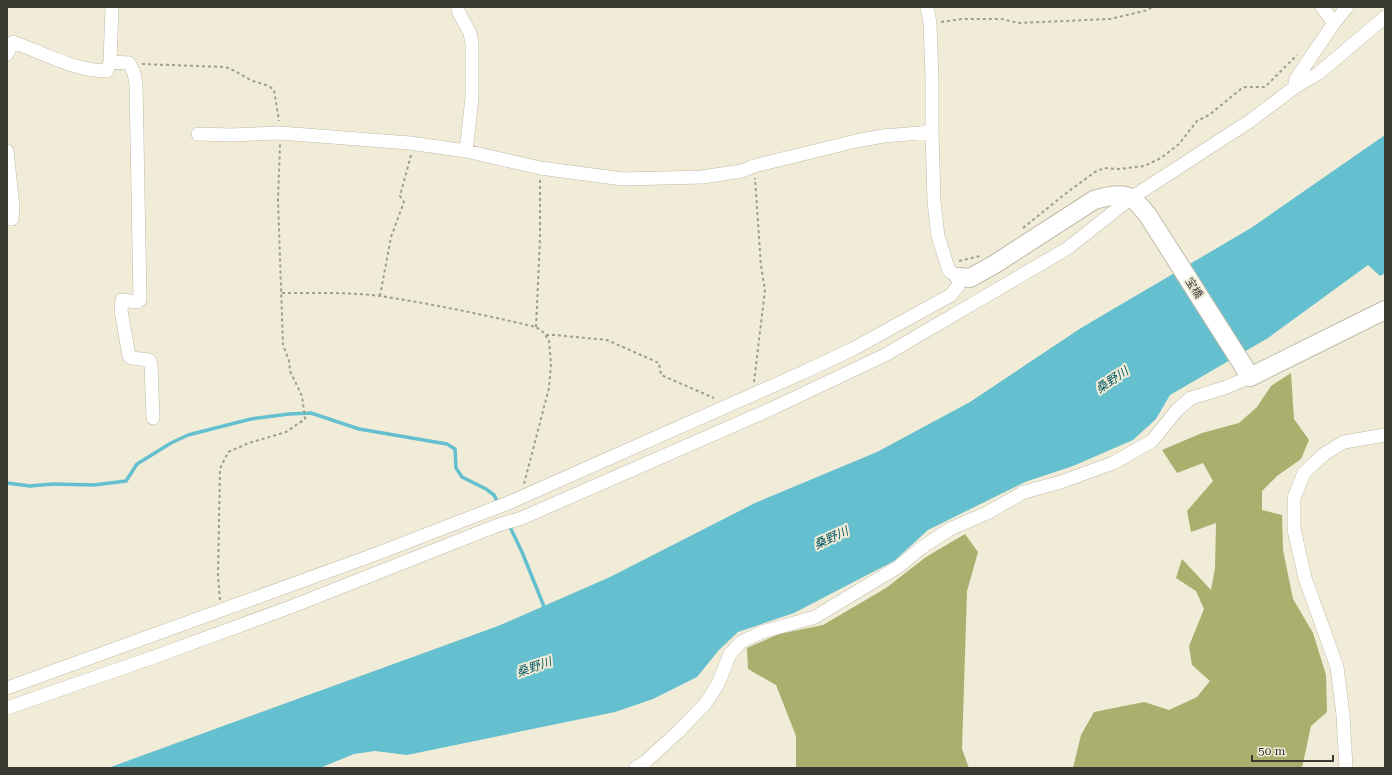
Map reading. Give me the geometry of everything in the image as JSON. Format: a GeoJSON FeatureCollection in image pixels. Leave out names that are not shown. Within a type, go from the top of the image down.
{"type":"FeatureCollection","features":[{"type":"Feature","properties":{"kind":"street"},"geometry":{"type":"LineString","coordinates":[[7,54],[13,42],[78,67],[97,71],[107,71],[110,62],[112,7]]}},
{"type":"Feature","properties":{"kind":"street"},"geometry":{"type":"LineString","coordinates":[[458,7],[458,11],[470,33],[472,43],[472,98],[466,151]]}},
{"type":"Feature","properties":{"kind":"street"},"geometry":{"type":"LineString","coordinates":[[7,688],[383,551],[525,495],[753,395],[853,349],[951,295],[958,286],[938,236],[934,202],[932,78],[930,24],[927,7]]}},
{"type":"Feature","properties":{"kind":"street"},"geometry":{"type":"LineString","coordinates":[[1322,7],[1334,23]]}},
{"type":"Feature","properties":{"kind":"street"},"geometry":{"type":"LineString","coordinates":[[1295,87],[1296,79],[1334,23],[1347,7]]}},
{"type":"Feature","properties":{"kind":"street"},"geometry":{"type":"LineString","coordinates":[[7,708],[154,657],[285,609],[501,524],[522,518],[771,409],[885,355],[1068,248],[1131,198],[1250,120],[1295,87],[1319,73],[1385,17]]}},
{"type":"Feature","properties":{"kind":"street"},"geometry":{"type":"LineString","coordinates":[[110,62],[129,63],[134,73],[136,84],[140,300],[137,302],[122,300],[121,310],[129,356],[132,358],[149,360],[151,365],[153,418]]}},
{"type":"Feature","properties":{"kind":"street"},"geometry":{"type":"LineString","coordinates":[[198,134],[231,135],[280,133],[410,143],[466,151],[540,168],[623,179],[663,179],[702,177],[742,171],[754,166],[856,141],[883,136],[932,132]]}},
{"type":"Feature","properties":{"kind":"street"},"geometry":{"type":"LineString","coordinates":[[7,151],[13,207],[12,219],[7,219]]}},
{"type":"Feature","properties":{"kind":"street"},"geometry":{"type":"LineString","coordinates":[[953,271],[970,278],[995,264],[1094,200],[1111,196],[1131,198]]}},
{"type":"Feature","properties":{"kind":"street","name":"宝橋"},"geometry":{"type":"LineString","coordinates":[[1131,198],[1147,214],[1250,377]]}},
{"type":"Feature","properties":{"kind":"street"},"geometry":{"type":"LineString","coordinates":[[636,768],[645,762],[678,732],[705,704],[718,684],[730,654],[741,642],[762,632],[815,617],[898,567],[921,548],[950,530],[987,513],[1024,492],[1061,482],[1114,463],[1152,441],[1177,410],[1191,398],[1224,388],[1250,377],[1385,310]]}},
{"type":"Feature","properties":{"kind":"street"},"geometry":{"type":"LineString","coordinates":[[1346,768],[1338,667],[1305,578],[1294,529],[1294,498],[1304,473],[1324,454],[1344,442],[1385,436]]}},
{"type":"Feature","properties":{"kind":"path"},"geometry":{"type":"LineString","coordinates":[[930,24],[962,19],[1002,19],[1018,23],[1110,19],[1148,10],[1152,7]]}},
{"type":"Feature","properties":{"kind":"path"},"geometry":{"type":"LineString","coordinates":[[1023,228],[1095,172],[1104,168],[1119,169],[1144,166],[1160,158],[1179,144],[1197,121],[1209,115],[1245,87],[1265,87],[1298,54]]}},
{"type":"Feature","properties":{"kind":"path"},"geometry":{"type":"LineString","coordinates":[[129,63],[225,67],[251,80],[270,86],[276,94],[280,133],[278,200],[283,345],[289,361],[290,371],[302,396],[305,420],[286,432],[250,443],[228,452],[220,469],[218,596],[222,609]]}},
{"type":"Feature","properties":{"kind":"path"},"geometry":{"type":"LineString","coordinates":[[380,296],[391,237],[404,202],[400,196],[412,156],[410,143]]}},
{"type":"Feature","properties":{"kind":"path"},"geometry":{"type":"LineString","coordinates":[[753,395],[764,311],[765,290],[761,266],[754,166]]}},
{"type":"Feature","properties":{"kind":"path"},"geometry":{"type":"LineString","coordinates":[[536,327],[540,238],[540,168]]}},
{"type":"Feature","properties":{"kind":"path"},"geometry":{"type":"LineString","coordinates":[[953,271],[981,255]]}},
{"type":"Feature","properties":{"kind":"path"},"geometry":{"type":"LineString","coordinates":[[282,293],[380,296],[482,314],[536,327],[542,331],[549,340],[552,364],[549,388],[523,485],[525,495]]}},
{"type":"Feature","properties":{"kind":"path"},"geometry":{"type":"LineString","coordinates":[[546,335],[607,340],[659,362],[661,376],[729,405]]}},
{"type":"Feature","properties":{"kind":"green space"},"geometry":{"type":"Polygon","coordinates":[[[1291,373],[1294,419],[1309,440],[1301,459],[1277,476],[1262,491],[1262,510],[1282,515],[1283,550],[1293,599],[1313,633],[1326,675],[1327,712],[1311,726],[1302,768],[1073,768],[1081,735],[1094,712],[1144,702],[1169,710],[1197,697],[1210,681],[1192,665],[1189,646],[1204,609],[1196,591],[1176,578],[1182,559],[1211,590],[1215,568],[1216,523],[1191,532],[1187,511],[1213,481],[1203,463],[1177,473],[1162,450],[1202,433],[1239,423],[1257,407],[1271,386],[1291,373]]]}},
{"type":"Feature","properties":{"kind":"green space"},"geometry":{"type":"Polygon","coordinates":[[[965,534],[978,552],[967,591],[962,749],[969,768],[796,768],[796,736],[776,685],[748,669],[747,648],[779,634],[823,625],[886,588],[926,557],[965,534]]]}},
{"type":"Feature","properties":{"kind":"water","name":"桑野川"},"geometry":{"type":"Polygon","coordinates":[[[1385,135],[1385,273],[1380,276],[1368,265],[1268,338],[1170,395],[1156,419],[1133,440],[1073,466],[1025,482],[928,530],[894,561],[794,613],[738,632],[719,650],[697,677],[653,699],[615,712],[407,755],[375,751],[354,754],[320,768],[108,768],[498,626],[610,577],[755,503],[877,452],[970,402],[1081,328],[1251,228],[1385,135]]]}},
{"type":"Feature","properties":{"kind":"waterway"},"geometry":{"type":"LineString","coordinates":[[7,483],[30,486],[53,484],[94,485],[126,481],[137,464],[171,443],[188,435],[251,419],[311,413],[359,429],[447,444],[455,449],[456,468],[462,477],[486,489],[494,495],[498,503]]}},
{"type":"Feature","properties":{"kind":"waterway"},"geometry":{"type":"LineString","coordinates":[[509,525],[522,552],[545,609]]}}]}
